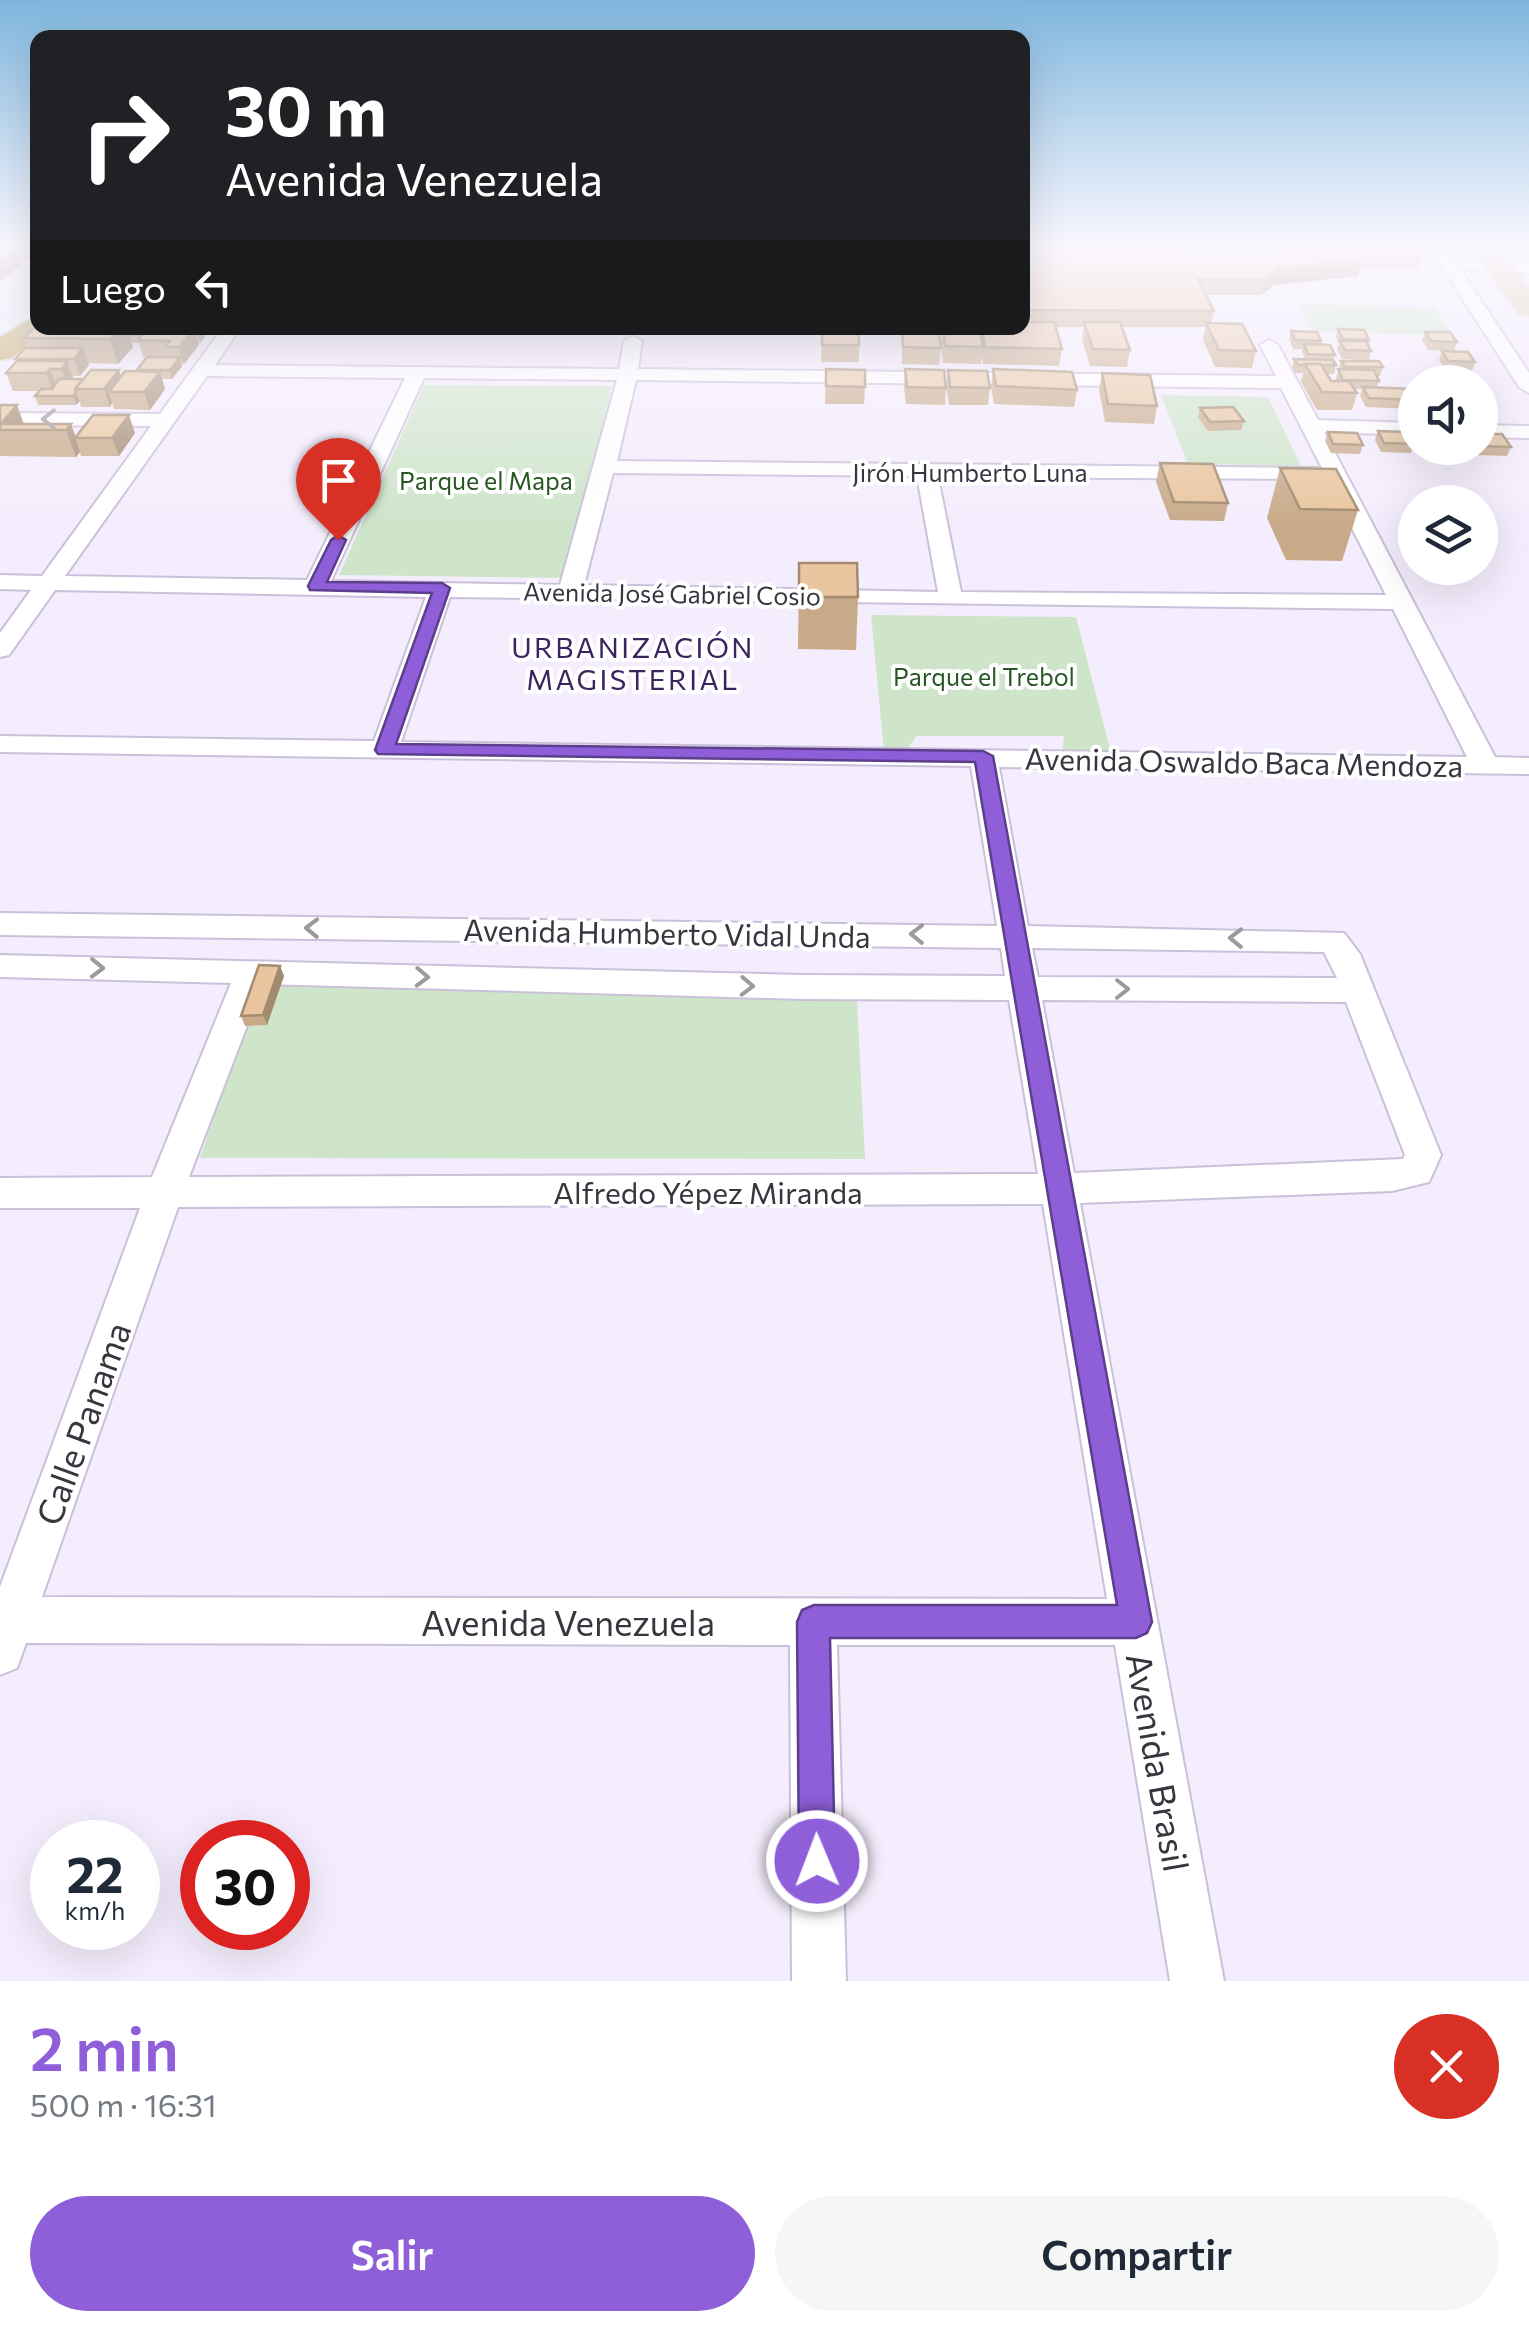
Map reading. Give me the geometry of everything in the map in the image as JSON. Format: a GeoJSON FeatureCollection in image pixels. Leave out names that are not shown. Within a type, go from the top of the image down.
{"type":"FeatureCollection","features":[{"type":"Feature","properties":{"kind":"street"},"geometry":{"type":"LineString","coordinates":[[0,650],[223,340]]}},
{"type":"Feature","properties":{"kind":"street"},"geometry":{"type":"LineString","coordinates":[[570,590],[628,374],[633,340]]}},
{"type":"Feature","properties":{"kind":"street"},"geometry":{"type":"LineString","coordinates":[[1499,340],[1529,387]]}},
{"type":"Feature","properties":{"kind":"street"},"geometry":{"type":"LineString","coordinates":[[1269,345],[1485,765]]}},
{"type":"Feature","properties":{"kind":"street"},"geometry":{"type":"LineString","coordinates":[[202,370],[1286,382]]}},
{"type":"Feature","properties":{"kind":"street"},"geometry":{"type":"LineString","coordinates":[[316,586],[417,373]]}},
{"type":"Feature","properties":{"kind":"street"},"geometry":{"type":"LineString","coordinates":[[0,420],[168,420]]}},
{"type":"Feature","properties":{"kind":"street"},"geometry":{"type":"LineString","coordinates":[[1310,426],[1398,429]]}},
{"type":"Feature","properties":{"kind":"street"},"geometry":{"type":"LineString","coordinates":[[1498,431],[1529,432]]}},
{"type":"Feature","properties":{"kind":"street","name":"Jirón Humberto Luna"},"geometry":{"type":"LineString","coordinates":[[603,468],[1336,474]]}},
{"type":"Feature","properties":{"kind":"street"},"geometry":{"type":"LineString","coordinates":[[927,472],[951,599]]}},
{"type":"Feature","properties":{"kind":"street","name":"Avenida José Gabriel Cosio"},"geometry":{"type":"LineString","coordinates":[[0,582],[951,599],[1403,602]]}},
{"type":"Feature","properties":{"kind":"street"},"geometry":{"type":"LineString","coordinates":[[385,750],[442,588]]}},
{"type":"Feature","properties":{"kind":"street","name":"Avenida Oswaldo Baca Mendoza"},"geometry":{"type":"LineString","coordinates":[[0,744],[1529,766]]}},
{"type":"Feature","properties":{"kind":"street","name":"Avenida Brasil"},"geometry":{"type":"LineString","coordinates":[[983,756],[1197,1981]]}},
{"type":"Feature","properties":{"kind":"street","name":"Avenida Humberto Vidal Unda"},"geometry":{"type":"LineString","coordinates":[[0,924],[1333,941],[1344,954],[1357,990],[803,987],[0,966]]}},
{"type":"Feature","properties":{"kind":"street","name":"Calle Panama"},"geometry":{"type":"LineString","coordinates":[[4,1630],[164,1194],[252,972]]}},
{"type":"Feature","properties":{"kind":"street","name":"Alfredo Yépez Miranda"},"geometry":{"type":"LineString","coordinates":[[0,1193],[1059,1188],[1416,1172],[1423,1155],[1357,990]]}},
{"type":"Feature","properties":{"kind":"street"},"geometry":{"type":"LineString","coordinates":[[814,1622],[819,1981]]}},
{"type":"Feature","properties":{"kind":"street","name":"Avenida Venezuela"},"geometry":{"type":"LineString","coordinates":[[4,1630],[1136,1622]]}},
{"type":"Feature","properties":{"kind":"green space","name":"Parque el Mapa"},"geometry":{"type":"Polygon","coordinates":[[[424,385],[612,386],[567,578],[339,575],[424,385]]]}},
{"type":"Feature","properties":{"kind":"green space"},"geometry":{"type":"Polygon","coordinates":[[[1161,395],[1268,397],[1301,466],[1188,464],[1161,395]]]}},
{"type":"Feature","properties":{"kind":"green space","name":"Parque el Trebol"},"geometry":{"type":"Polygon","coordinates":[[[871,615],[1076,617],[1111,753],[1062,752],[1064,736],[916,736],[906,752],[884,752],[871,615]]]}},
{"type":"Feature","properties":{"kind":"green space"},"geometry":{"type":"Polygon","coordinates":[[[281,983],[857,1001],[865,1159],[200,1158],[245,1026],[281,983]]]}},
{"type":"Feature","properties":{"kind":"building"},"geometry":{"type":"Polygon","coordinates":[[[152,340],[184,340],[179,347],[166,347],[170,341],[152,340]]]}},
{"type":"Feature","properties":{"kind":"building"},"geometry":{"type":"Polygon","coordinates":[[[822,340],[859,340],[859,345],[822,345],[822,340]]]}},
{"type":"Feature","properties":{"kind":"building"},"geometry":{"type":"Polygon","coordinates":[[[903,340],[940,340],[941,348],[903,347],[903,340]]]}},
{"type":"Feature","properties":{"kind":"building"},"geometry":{"type":"Polygon","coordinates":[[[944,340],[982,340],[983,347],[945,346],[944,340]]]}},
{"type":"Feature","properties":{"kind":"building"},"geometry":{"type":"Polygon","coordinates":[[[984,340],[1059,340],[1062,349],[985,347],[984,340]]]}},
{"type":"Feature","properties":{"kind":"building"},"geometry":{"type":"Polygon","coordinates":[[[1090,340],[1127,340],[1130,350],[1093,349],[1090,340]]]}},
{"type":"Feature","properties":{"kind":"building"},"geometry":{"type":"Polygon","coordinates":[[[1214,340],[1251,340],[1256,351],[1219,350],[1214,340]]]}},
{"type":"Feature","properties":{"kind":"building"},"geometry":{"type":"Polygon","coordinates":[[[1340,341],[1366,341],[1371,351],[1345,350],[1340,341]]]}},
{"type":"Feature","properties":{"kind":"building"},"geometry":{"type":"Polygon","coordinates":[[[1304,344],[1330,345],[1335,355],[1308,354],[1304,344]]]}},
{"type":"Feature","properties":{"kind":"building"},"geometry":{"type":"Polygon","coordinates":[[[25,348],[83,348],[74,359],[15,359],[25,348]]]}},
{"type":"Feature","properties":{"kind":"building"},"geometry":{"type":"Polygon","coordinates":[[[1442,351],[1468,352],[1475,362],[1448,361],[1442,351]]]}},
{"type":"Feature","properties":{"kind":"building"},"geometry":{"type":"Polygon","coordinates":[[[147,357],[180,357],[170,370],[137,370],[147,357]]]}},
{"type":"Feature","properties":{"kind":"building"},"geometry":{"type":"Polygon","coordinates":[[[1294,359],[1333,360],[1336,365],[1298,365],[1294,359]]]}},
{"type":"Feature","properties":{"kind":"building"},"geometry":{"type":"Polygon","coordinates":[[[17,361],[67,361],[62,369],[46,373],[6,373],[17,361]]]}},
{"type":"Feature","properties":{"kind":"building"},"geometry":{"type":"Polygon","coordinates":[[[1341,361],[1379,361],[1383,367],[1345,367],[1341,361]]]}},
{"type":"Feature","properties":{"kind":"building"},"geometry":{"type":"Polygon","coordinates":[[[1305,364],[1321,364],[1331,381],[1349,381],[1357,393],[1322,392],[1305,364]]]}},
{"type":"Feature","properties":{"kind":"building"},"geometry":{"type":"Polygon","coordinates":[[[826,369],[865,370],[865,387],[826,386],[826,369]]]}},
{"type":"Feature","properties":{"kind":"building"},"geometry":{"type":"Polygon","coordinates":[[[905,369],[944,370],[946,388],[907,387],[905,369]]]}},
{"type":"Feature","properties":{"kind":"building"},"geometry":{"type":"Polygon","coordinates":[[[993,369],[1072,372],[1077,390],[996,386],[993,369]]]}},
{"type":"Feature","properties":{"kind":"building"},"geometry":{"type":"Polygon","coordinates":[[[1338,369],[1374,370],[1379,381],[1343,380],[1338,369]]]}},
{"type":"Feature","properties":{"kind":"building"},"geometry":{"type":"Polygon","coordinates":[[[91,370],[119,370],[104,389],[75,389],[91,370]]]}},
{"type":"Feature","properties":{"kind":"building"},"geometry":{"type":"Polygon","coordinates":[[[948,370],[987,371],[990,388],[950,387],[948,370]]]}},
{"type":"Feature","properties":{"kind":"building"},"geometry":{"type":"Polygon","coordinates":[[[125,371],[160,372],[144,392],[109,392],[125,371]]]}},
{"type":"Feature","properties":{"kind":"building"},"geometry":{"type":"Polygon","coordinates":[[[1102,373],[1150,375],[1157,406],[1108,404],[1102,373]]]}},
{"type":"Feature","properties":{"kind":"building"},"geometry":{"type":"Polygon","coordinates":[[[59,379],[83,379],[73,396],[35,396],[41,389],[52,389],[59,379]]]}},
{"type":"Feature","properties":{"kind":"building"},"geometry":{"type":"Polygon","coordinates":[[[1363,387],[1398,388],[1398,399],[1369,398],[1363,387]]]}},
{"type":"Feature","properties":{"kind":"building"},"geometry":{"type":"Polygon","coordinates":[[[0,405],[17,405],[1,424],[71,424],[66,430],[0,430],[0,405]]]}},
{"type":"Feature","properties":{"kind":"building"},"geometry":{"type":"Polygon","coordinates":[[[1233,407],[1244,421],[1210,422],[1200,408],[1233,407]]]}},
{"type":"Feature","properties":{"kind":"building"},"geometry":{"type":"Polygon","coordinates":[[[93,415],[129,415],[112,438],[75,438],[93,415]]]}},
{"type":"Feature","properties":{"kind":"building"},"geometry":{"type":"Polygon","coordinates":[[[1378,431],[1398,432],[1398,443],[1384,443],[1378,431]]]}},
{"type":"Feature","properties":{"kind":"building"},"geometry":{"type":"Polygon","coordinates":[[[1328,432],[1357,433],[1363,445],[1333,444],[1328,432]]]}},
{"type":"Feature","properties":{"kind":"building"},"geometry":{"type":"Polygon","coordinates":[[[1498,434],[1502,434],[1511,447],[1498,447],[1498,434]]]}},
{"type":"Feature","properties":{"kind":"building"},"geometry":{"type":"Polygon","coordinates":[[[1160,463],[1213,464],[1228,503],[1174,502],[1160,463]]]}},
{"type":"Feature","properties":{"kind":"building"},"geometry":{"type":"Polygon","coordinates":[[[1280,468],[1336,469],[1358,510],[1300,509],[1280,468]]]}},
{"type":"Feature","properties":{"kind":"building"},"geometry":{"type":"Polygon","coordinates":[[[799,563],[857,563],[858,597],[799,597],[799,563]]]}},
{"type":"Feature","properties":{"kind":"building"},"geometry":{"type":"Polygon","coordinates":[[[259,965],[280,966],[263,1015],[241,1016],[259,965]]]}},
{"type":"Feature","properties":{"kind":"district","name":"URBANIZACIÓN MAGISTERIAL"},"geometry":{"type":"Point","coordinates":[633,663]}},
{"type":"Feature","properties":{"kind":"route"},"geometry":{"type":"LineString","coordinates":[[338,540],[316,586],[442,588],[385,750],[983,756],[1136,1622],[814,1622],[817,1861]]}}]}
